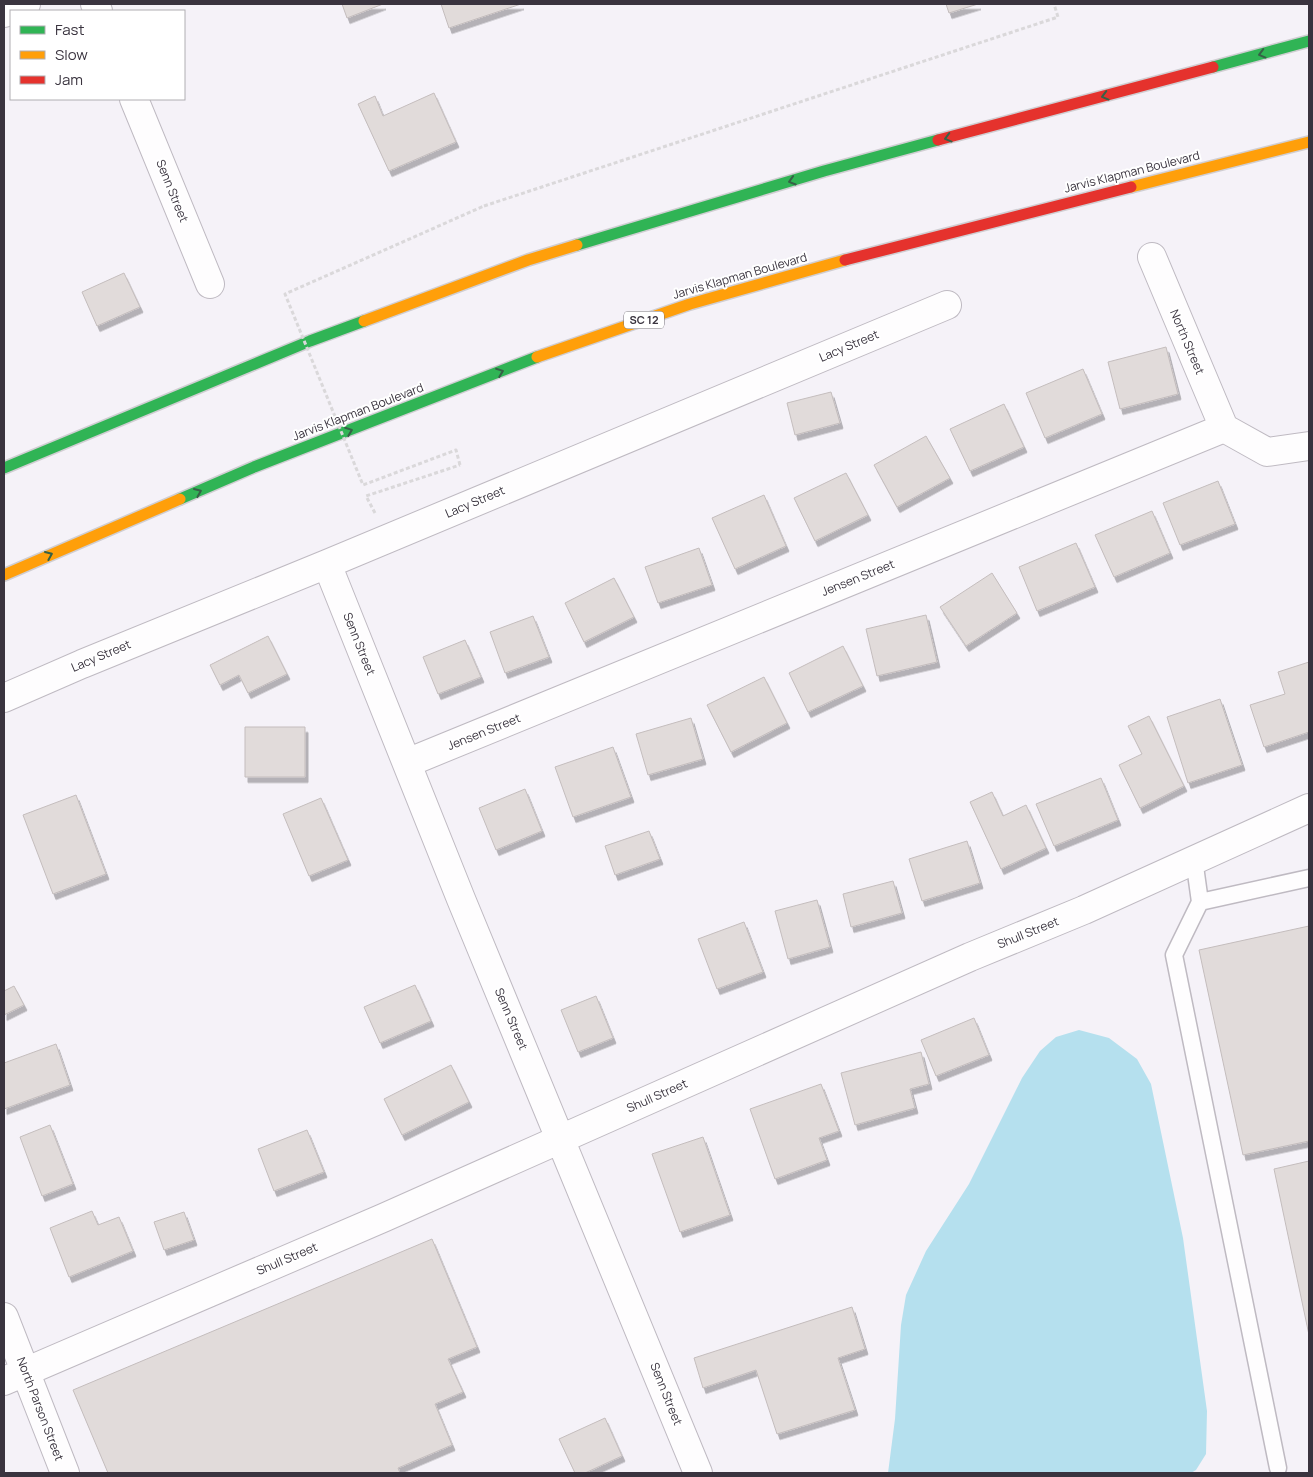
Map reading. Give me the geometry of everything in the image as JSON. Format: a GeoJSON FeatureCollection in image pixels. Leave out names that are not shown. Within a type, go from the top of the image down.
{"type":"FeatureCollection","features":[{"type":"Feature","properties":{"kind":"highway"},"geometry":{"type":"LineString","coordinates":[[4,468],[310,341],[528,260],[824,171],[1309,41]]}},
{"type":"Feature","properties":{"kind":"highway"},"geometry":{"type":"LineString","coordinates":[[1198,170],[1282,136]]}},
{"type":"Feature","properties":{"kind":"highway","name":"Jarvis Klapman Boulevard"},"geometry":{"type":"LineString","coordinates":[[4,575],[254,467],[578,341],[690,304],[872,252],[1309,142]]}},
{"type":"Feature","properties":{"kind":"street"},"geometry":{"type":"LineString","coordinates":[[13,10],[26,4]]}},
{"type":"Feature","properties":{"kind":"street","name":"Senn Street"},"geometry":{"type":"LineString","coordinates":[[134,100],[210,284]]}},
{"type":"Feature","properties":{"kind":"street","name":"North Street"},"geometry":{"type":"LineString","coordinates":[[1152,257],[1224,428]]}},
{"type":"Feature","properties":{"kind":"street","name":"Lacy Street"},"geometry":{"type":"LineString","coordinates":[[4,698],[947,305]]}},
{"type":"Feature","properties":{"kind":"street"},"geometry":{"type":"LineString","coordinates":[[1224,428],[1266,452],[1309,446]]}},
{"type":"Feature","properties":{"kind":"street","name":"Jensen Street"},"geometry":{"type":"LineString","coordinates":[[407,763],[1224,428]]}},
{"type":"Feature","properties":{"kind":"street","name":"Senn Street"},"geometry":{"type":"LineString","coordinates":[[327,564],[461,899],[698,1473]]}},
{"type":"Feature","properties":{"kind":"street","name":"Shull Street"},"geometry":{"type":"LineString","coordinates":[[15,1377],[374,1222],[970,957],[1084,910],[1309,808]]}},
{"type":"Feature","properties":{"kind":"street","name":"North Parson Street"},"geometry":{"type":"LineString","coordinates":[[4,1317],[15,1377],[65,1473]]}},
{"type":"Feature","properties":{"kind":"lane"},"geometry":{"type":"LineString","coordinates":[[1194,859],[1200,902],[1174,955],[1278,1468]]}},
{"type":"Feature","properties":{"kind":"lane"},"geometry":{"type":"LineString","coordinates":[[1200,902],[1309,878]]}},
{"type":"Feature","properties":{"kind":"path"},"geometry":{"type":"LineString","coordinates":[[388,538],[366,496],[460,464],[456,450],[363,484],[285,294],[484,206],[1058,17],[1054,4]]}},
{"type":"Feature","properties":{"kind":"water"},"geometry":{"type":"Polygon","coordinates":[[[1079,1030],[1109,1038],[1137,1059],[1151,1084],[1183,1238],[1207,1411],[1206,1454],[1196,1470],[1191,1473],[888,1473],[895,1419],[901,1325],[906,1295],[926,1251],[969,1184],[1022,1078],[1040,1051],[1056,1037],[1079,1030]]]}},
{"type":"Feature","properties":{"kind":"building"},"geometry":{"type":"Polygon","coordinates":[[[342,4],[383,4],[347,18],[342,4]]]}},
{"type":"Feature","properties":{"kind":"building"},"geometry":{"type":"Polygon","coordinates":[[[441,4],[521,4],[449,28],[441,4]]]}},
{"type":"Feature","properties":{"kind":"building"},"geometry":{"type":"Polygon","coordinates":[[[946,4],[978,4],[949,13],[946,4]]]}},
{"type":"Feature","properties":{"kind":"building"},"geometry":{"type":"Polygon","coordinates":[[[434,93],[456,142],[389,171],[358,104],[375,96],[383,116],[434,93]]]}},
{"type":"Feature","properties":{"kind":"building"},"geometry":{"type":"Polygon","coordinates":[[[124,273],[140,307],[97,326],[82,292],[124,273]]]}},
{"type":"Feature","properties":{"kind":"building"},"geometry":{"type":"Polygon","coordinates":[[[1166,347],[1178,394],[1120,409],[1108,362],[1166,347]]]}},
{"type":"Feature","properties":{"kind":"building"},"geometry":{"type":"Polygon","coordinates":[[[1083,369],[1102,414],[1045,438],[1026,393],[1083,369]]]}},
{"type":"Feature","properties":{"kind":"building"},"geometry":{"type":"Polygon","coordinates":[[[831,392],[840,423],[795,435],[787,403],[831,392]]]}},
{"type":"Feature","properties":{"kind":"building"},"geometry":{"type":"Polygon","coordinates":[[[1004,404],[1024,447],[970,471],[950,429],[1004,404]]]}},
{"type":"Feature","properties":{"kind":"building"},"geometry":{"type":"Polygon","coordinates":[[[926,436],[950,478],[897,507],[874,465],[926,436]]]}},
{"type":"Feature","properties":{"kind":"building"},"geometry":{"type":"Polygon","coordinates":[[[846,473],[868,515],[815,541],[794,498],[846,473]]]}},
{"type":"Feature","properties":{"kind":"building"},"geometry":{"type":"Polygon","coordinates":[[[1218,481],[1235,524],[1180,545],[1163,503],[1218,481]]]}},
{"type":"Feature","properties":{"kind":"building"},"geometry":{"type":"Polygon","coordinates":[[[764,495],[786,546],[735,569],[712,518],[764,495]]]}},
{"type":"Feature","properties":{"kind":"building"},"geometry":{"type":"Polygon","coordinates":[[[1152,511],[1170,553],[1114,577],[1095,535],[1152,511]]]}},
{"type":"Feature","properties":{"kind":"building"},"geometry":{"type":"Polygon","coordinates":[[[1076,543],[1095,587],[1037,611],[1019,567],[1076,543]]]}},
{"type":"Feature","properties":{"kind":"building"},"geometry":{"type":"Polygon","coordinates":[[[699,548],[712,585],[658,603],[645,567],[699,548]]]}},
{"type":"Feature","properties":{"kind":"building"},"geometry":{"type":"Polygon","coordinates":[[[992,573],[1017,613],[966,646],[940,607],[992,573]]]}},
{"type":"Feature","properties":{"kind":"building"},"geometry":{"type":"Polygon","coordinates":[[[614,578],[634,617],[584,642],[565,603],[614,578]]]}},
{"type":"Feature","properties":{"kind":"building"},"geometry":{"type":"Polygon","coordinates":[[[926,615],[937,662],[877,676],[866,629],[926,615]]]}},
{"type":"Feature","properties":{"kind":"building"},"geometry":{"type":"Polygon","coordinates":[[[533,616],[549,657],[505,673],[490,632],[533,616]]]}},
{"type":"Feature","properties":{"kind":"building"},"geometry":{"type":"Polygon","coordinates":[[[268,636],[287,674],[248,693],[239,675],[220,685],[210,665],[268,636]]]}},
{"type":"Feature","properties":{"kind":"building"},"geometry":{"type":"Polygon","coordinates":[[[465,640],[481,677],[438,694],[423,657],[465,640]]]}},
{"type":"Feature","properties":{"kind":"building"},"geometry":{"type":"Polygon","coordinates":[[[843,646],[863,686],[808,712],[789,673],[843,646]]]}},
{"type":"Feature","properties":{"kind":"building"},"geometry":{"type":"Polygon","coordinates":[[[1309,662],[1309,732],[1264,747],[1250,705],[1285,694],[1278,672],[1309,662]]]}},
{"type":"Feature","properties":{"kind":"building"},"geometry":{"type":"Polygon","coordinates":[[[764,677],[787,723],[731,752],[707,705],[764,677]]]}},
{"type":"Feature","properties":{"kind":"building"},"geometry":{"type":"Polygon","coordinates":[[[1220,699],[1242,765],[1188,783],[1167,717],[1220,699]]]}},
{"type":"Feature","properties":{"kind":"building"},"geometry":{"type":"Polygon","coordinates":[[[1149,716],[1184,786],[1140,808],[1119,765],[1142,754],[1128,726],[1149,716]]]}},
{"type":"Feature","properties":{"kind":"building"},"geometry":{"type":"Polygon","coordinates":[[[691,718],[703,759],[648,775],[636,734],[691,718]]]}},
{"type":"Feature","properties":{"kind":"building"},"geometry":{"type":"Polygon","coordinates":[[[245,727],[305,727],[305,777],[245,777],[245,727]]]}},
{"type":"Feature","properties":{"kind":"building"},"geometry":{"type":"Polygon","coordinates":[[[613,747],[631,797],[573,817],[555,767],[613,747]]]}},
{"type":"Feature","properties":{"kind":"building"},"geometry":{"type":"Polygon","coordinates":[[[1101,778],[1118,820],[1054,846],[1036,804],[1101,778]]]}},
{"type":"Feature","properties":{"kind":"building"},"geometry":{"type":"Polygon","coordinates":[[[525,789],[542,831],[496,850],[479,808],[525,789]]]}},
{"type":"Feature","properties":{"kind":"building"},"geometry":{"type":"Polygon","coordinates":[[[992,792],[1003,816],[1026,805],[1046,848],[1001,869],[970,802],[992,792]]]}},
{"type":"Feature","properties":{"kind":"building"},"geometry":{"type":"Polygon","coordinates":[[[76,795],[106,874],[53,894],[23,815],[76,795]]]}},
{"type":"Feature","properties":{"kind":"building"},"geometry":{"type":"Polygon","coordinates":[[[321,798],[348,860],[309,876],[283,814],[321,798]]]}},
{"type":"Feature","properties":{"kind":"building"},"geometry":{"type":"Polygon","coordinates":[[[649,831],[660,859],[615,875],[605,846],[649,831]]]}},
{"type":"Feature","properties":{"kind":"building"},"geometry":{"type":"Polygon","coordinates":[[[967,841],[980,883],[922,901],[909,859],[967,841]]]}},
{"type":"Feature","properties":{"kind":"building"},"geometry":{"type":"Polygon","coordinates":[[[893,881],[902,913],[851,927],[843,894],[893,881]]]}},
{"type":"Feature","properties":{"kind":"building"},"geometry":{"type":"Polygon","coordinates":[[[817,900],[830,947],[788,959],[775,911],[817,900]]]}},
{"type":"Feature","properties":{"kind":"building"},"geometry":{"type":"Polygon","coordinates":[[[744,922],[763,972],[717,989],[698,939],[744,922]]]}},
{"type":"Feature","properties":{"kind":"building"},"geometry":{"type":"Polygon","coordinates":[[[1309,926],[1309,1141],[1243,1155],[1199,950],[1309,926]]]}},
{"type":"Feature","properties":{"kind":"building"},"geometry":{"type":"Polygon","coordinates":[[[415,985],[431,1021],[380,1043],[364,1007],[415,985]]]}},
{"type":"Feature","properties":{"kind":"building"},"geometry":{"type":"Polygon","coordinates":[[[14,986],[24,1005],[4,1015],[4,991],[14,986]]]}},
{"type":"Feature","properties":{"kind":"building"},"geometry":{"type":"Polygon","coordinates":[[[596,996],[613,1038],[578,1052],[561,1010],[596,996]]]}},
{"type":"Feature","properties":{"kind":"building"},"geometry":{"type":"Polygon","coordinates":[[[974,1018],[989,1055],[936,1076],[921,1040],[974,1018]]]}},
{"type":"Feature","properties":{"kind":"building"},"geometry":{"type":"Polygon","coordinates":[[[56,1044],[70,1085],[4,1109],[4,1063],[56,1044]]]}},
{"type":"Feature","properties":{"kind":"building"},"geometry":{"type":"Polygon","coordinates":[[[921,1052],[929,1084],[910,1089],[915,1108],[855,1125],[841,1073],[921,1052]]]}},
{"type":"Feature","properties":{"kind":"building"},"geometry":{"type":"Polygon","coordinates":[[[451,1065],[469,1102],[402,1135],[384,1099],[451,1065]]]}},
{"type":"Feature","properties":{"kind":"building"},"geometry":{"type":"Polygon","coordinates":[[[821,1084],[839,1131],[819,1138],[827,1160],[775,1179],[750,1109],[821,1084]]]}},
{"type":"Feature","properties":{"kind":"building"},"geometry":{"type":"Polygon","coordinates":[[[50,1125],[73,1184],[42,1196],[20,1137],[50,1125]]]}},
{"type":"Feature","properties":{"kind":"building"},"geometry":{"type":"Polygon","coordinates":[[[307,1130],[324,1172],[274,1191],[258,1149],[307,1130]]]}},
{"type":"Feature","properties":{"kind":"building"},"geometry":{"type":"Polygon","coordinates":[[[703,1137],[730,1215],[680,1232],[652,1154],[703,1137]]]}},
{"type":"Feature","properties":{"kind":"building"},"geometry":{"type":"Polygon","coordinates":[[[1309,1161],[1309,1335],[1274,1169],[1309,1161]]]}},
{"type":"Feature","properties":{"kind":"building"},"geometry":{"type":"Polygon","coordinates":[[[92,1211],[98,1225],[119,1217],[133,1251],[69,1277],[50,1228],[92,1211]]]}},
{"type":"Feature","properties":{"kind":"building"},"geometry":{"type":"Polygon","coordinates":[[[184,1212],[194,1240],[164,1250],[154,1222],[184,1212]]]}},
{"type":"Feature","properties":{"kind":"building"},"geometry":{"type":"Polygon","coordinates":[[[432,1239],[477,1347],[448,1359],[463,1392],[435,1404],[452,1445],[398,1468],[400,1473],[108,1473],[73,1390],[432,1239]]]}},
{"type":"Feature","properties":{"kind":"building"},"geometry":{"type":"Polygon","coordinates":[[[852,1307],[865,1349],[838,1358],[855,1410],[777,1434],[756,1370],[703,1388],[694,1358],[852,1307]]]}},
{"type":"Feature","properties":{"kind":"building"},"geometry":{"type":"Polygon","coordinates":[[[605,1418],[622,1456],[585,1473],[575,1473],[559,1439],[605,1418]]]}},
{"type":"Feature","properties":{"kind":"traffic: fast"},"geometry":{"type":"LineString","coordinates":[[1213,67],[1309,41]]}},
{"type":"Feature","properties":{"kind":"traffic: fast"},"geometry":{"type":"LineString","coordinates":[[577,245],[824,171],[938,140]]}},
{"type":"Feature","properties":{"kind":"traffic: fast"},"geometry":{"type":"LineString","coordinates":[[4,468],[310,341],[364,321]]}},
{"type":"Feature","properties":{"kind":"traffic: fast"},"geometry":{"type":"LineString","coordinates":[[180,499],[254,467],[537,357]]}},
{"type":"Feature","properties":{"kind":"traffic: slow"},"geometry":{"type":"LineString","coordinates":[[1131,187],[1309,142]]}},
{"type":"Feature","properties":{"kind":"traffic: slow"},"geometry":{"type":"LineString","coordinates":[[364,321],[528,260],[577,245]]}},
{"type":"Feature","properties":{"kind":"traffic: slow"},"geometry":{"type":"LineString","coordinates":[[537,357],[690,304],[845,260]]}},
{"type":"Feature","properties":{"kind":"traffic: slow"},"geometry":{"type":"LineString","coordinates":[[4,575],[180,499]]}},
{"type":"Feature","properties":{"kind":"traffic: jam"},"geometry":{"type":"LineString","coordinates":[[938,140],[1213,67]]}},
{"type":"Feature","properties":{"kind":"traffic: jam"},"geometry":{"type":"LineString","coordinates":[[845,260],[1131,187]]}}]}
